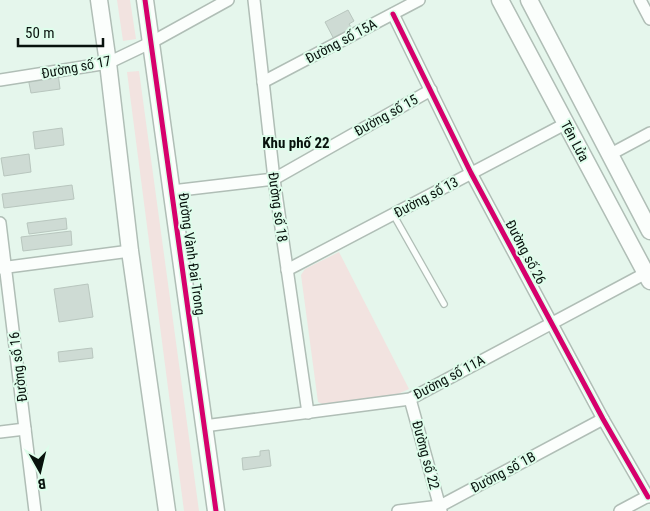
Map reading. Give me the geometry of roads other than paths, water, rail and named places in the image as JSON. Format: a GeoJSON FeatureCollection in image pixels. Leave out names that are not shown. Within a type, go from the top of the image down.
{"type":"FeatureCollection","features":[{"type":"Feature","properties":{"kind":"street"},"geometry":{"type":"LineString","coordinates":[[99,0],[163,510]]}},
{"type":"Feature","properties":{"kind":"street","name":"Đường Vành Đai Trong"},"geometry":{"type":"LineString","coordinates":[[145,0],[216,511]]}},
{"type":"Feature","properties":{"kind":"street","name":"Đường số 17"},"geometry":{"type":"LineString","coordinates":[[0,80],[108,63],[152,42],[228,0]]}},
{"type":"Feature","properties":{"kind":"street","name":"Đường số 18"},"geometry":{"type":"LineString","coordinates":[[254,0],[274,179],[308,413]]}},
{"type":"Feature","properties":{"kind":"street","name":"Đường số 15A"},"geometry":{"type":"LineString","coordinates":[[263,82],[419,0]]}},
{"type":"Feature","properties":{"kind":"street","name":"Tên Lửa"},"geometry":{"type":"LineString","coordinates":[[500,0],[648,277]]}},
{"type":"Feature","properties":{"kind":"street","name":"Tên Lửa"},"geometry":{"type":"LineString","coordinates":[[529,0],[650,231]]}},
{"type":"Feature","properties":{"kind":"street"},"geometry":{"type":"LineString","coordinates":[[640,0],[650,19]]}},
{"type":"Feature","properties":{"kind":"street","name":"Đường số 26"},"geometry":{"type":"LineString","coordinates":[[393,14],[471,173],[603,419],[649,496]]}},
{"type":"Feature","properties":{"kind":"street","name":"Đường số 15"},"geometry":{"type":"LineString","coordinates":[[172,191],[274,179],[431,90]]}},
{"type":"Feature","properties":{"kind":"street","name":"Đường số 13"},"geometry":{"type":"LineString","coordinates":[[287,270],[566,124]]}},
{"type":"Feature","properties":{"kind":"street"},"geometry":{"type":"LineString","coordinates":[[609,155],[650,133]]}},
{"type":"Feature","properties":{"kind":"street","name":"Đường số 16"},"geometry":{"type":"LineString","coordinates":[[0,223],[3,267],[26,429],[35,511]]}},
{"type":"Feature","properties":{"kind":"street"},"geometry":{"type":"LineString","coordinates":[[3,267],[130,251]]}},
{"type":"Feature","properties":{"kind":"street","name":"Đường số 11A"},"geometry":{"type":"LineString","coordinates":[[204,426],[410,399],[552,323],[648,277]]}},
{"type":"Feature","properties":{"kind":"street","name":"Đường số 22"},"geometry":{"type":"LineString","coordinates":[[410,399],[440,509]]}},
{"type":"Feature","properties":{"kind":"street","name":"Đường số 1B"},"geometry":{"type":"LineString","coordinates":[[398,511],[440,509],[603,419]]}},
{"type":"Feature","properties":{"kind":"street"},"geometry":{"type":"LineString","coordinates":[[0,432],[26,429]]}},
{"type":"Feature","properties":{"kind":"street"},"geometry":{"type":"LineString","coordinates":[[620,511],[649,496]]}},
{"type":"Feature","properties":{"kind":"lane"},"geometry":{"type":"LineString","coordinates":[[393,214],[444,304]]}},
{"type":"Feature","properties":{"kind":"district","name":"Khu phố 22"},"geometry":{"type":"Point","coordinates":[296,143]}}]}
